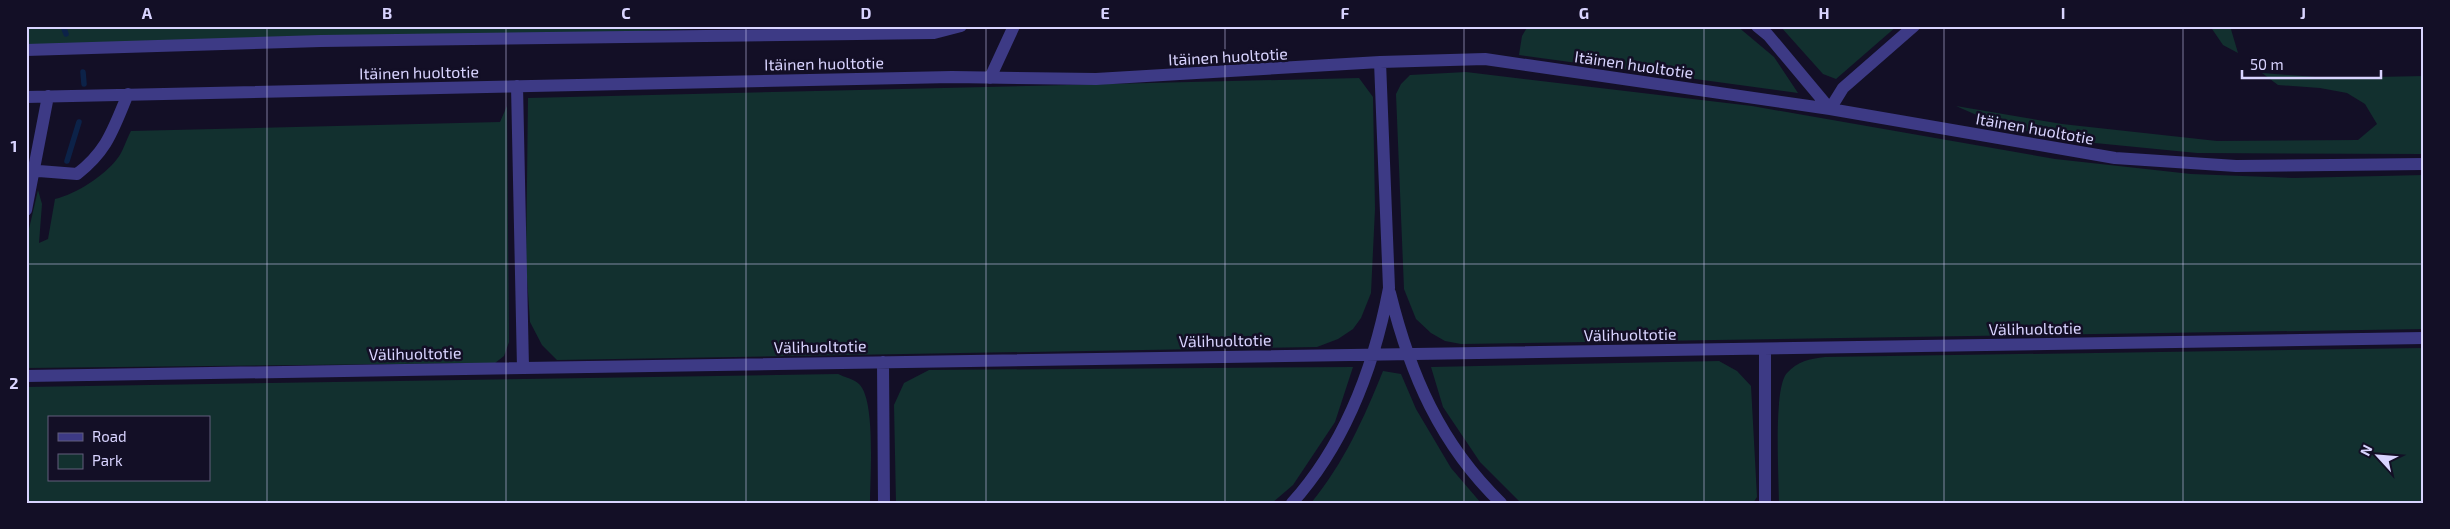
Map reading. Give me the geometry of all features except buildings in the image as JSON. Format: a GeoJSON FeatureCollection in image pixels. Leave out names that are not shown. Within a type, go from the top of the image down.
{"type":"FeatureCollection","features":[{"type":"Feature","properties":{"kind":"lane"},"geometry":{"type":"LineString","coordinates":[[26,50],[321,41],[934,33],[961,26]]}},
{"type":"Feature","properties":{"kind":"lane"},"geometry":{"type":"LineString","coordinates":[[990,78],[1014,26]]}},
{"type":"Feature","properties":{"kind":"lane"},"geometry":{"type":"LineString","coordinates":[[1757,26],[1768,35],[1830,109],[1843,88],[1914,26]]}},
{"type":"Feature","properties":{"kind":"lane","name":"Itäinen huoltotie"},"geometry":{"type":"LineString","coordinates":[[26,97],[990,78],[1096,80],[1380,62],[1485,59],[1830,109],[2115,158],[2236,166],[2424,164]]}},
{"type":"Feature","properties":{"kind":"lane"},"geometry":{"type":"LineString","coordinates":[[1292,503],[1328,455],[1360,393],[1382,323],[1389,288],[1380,62]]}},
{"type":"Feature","properties":{"kind":"lane"},"geometry":{"type":"LineString","coordinates":[[517,86],[523,368]]}},
{"type":"Feature","properties":{"kind":"lane"},"geometry":{"type":"LineString","coordinates":[[30,171],[77,174],[93,161],[108,143],[128,94]]}},
{"type":"Feature","properties":{"kind":"lane"},"geometry":{"type":"LineString","coordinates":[[26,210],[30,171],[48,96]]}},
{"type":"Feature","properties":{"kind":"lane"},"geometry":{"type":"LineString","coordinates":[[1389,288],[1408,353],[1437,423],[1475,475],[1501,503]]}},
{"type":"Feature","properties":{"kind":"lane","name":"Välihuoltotie"},"geometry":{"type":"LineString","coordinates":[[26,376],[2424,338]]}},
{"type":"Feature","properties":{"kind":"lane"},"geometry":{"type":"LineString","coordinates":[[1765,349],[1765,503]]}},
{"type":"Feature","properties":{"kind":"lane"},"geometry":{"type":"LineString","coordinates":[[883,362],[884,503]]}},
{"type":"Feature","properties":{"kind":"green space"},"geometry":{"type":"Polygon","coordinates":[[[26,26],[776,26],[583,33],[26,46],[26,26]]]}},
{"type":"Feature","properties":{"kind":"green space"},"geometry":{"type":"Polygon","coordinates":[[[1528,26],[1737,26],[1774,57],[1798,93],[1519,55],[1522,36],[1528,26]]]}},
{"type":"Feature","properties":{"kind":"green space"},"geometry":{"type":"Polygon","coordinates":[[[1780,26],[1897,26],[1836,79],[1823,74],[1780,26]]]}},
{"type":"Feature","properties":{"kind":"green space"},"geometry":{"type":"Polygon","coordinates":[[[2210,26],[2230,26],[2238,53],[2223,45],[2210,26]]]}},
{"type":"Feature","properties":{"kind":"green space"},"geometry":{"type":"Polygon","coordinates":[[[1466,72],[1752,106],[2055,159],[2191,174],[2294,178],[2424,175],[2424,329],[1461,344],[1445,341],[1431,333],[1416,319],[1404,289],[1396,94],[1401,84],[1410,75],[1466,72]]]}},
{"type":"Feature","properties":{"kind":"green space"},"geometry":{"type":"Polygon","coordinates":[[[2262,73],[2329,78],[2424,76],[2424,154],[2197,153],[2095,143],[2004,127],[1956,106],[2062,124],[2217,141],[2358,140],[2377,124],[2365,104],[2347,93],[2320,88],[2278,85],[2262,73]]]}},
{"type":"Feature","properties":{"kind":"green space"},"geometry":{"type":"Polygon","coordinates":[[[1359,78],[1373,97],[1375,209],[1371,293],[1361,318],[1353,329],[1338,339],[1317,347],[557,360],[542,345],[530,322],[526,263],[528,98],[1359,78]]]}},
{"type":"Feature","properties":{"kind":"green space"},"geometry":{"type":"Polygon","coordinates":[[[507,106],[509,342],[504,356],[495,363],[26,368],[26,242],[38,190],[42,204],[39,243],[48,239],[55,199],[80,189],[105,172],[119,156],[131,131],[500,122],[507,106]]]}},
{"type":"Feature","properties":{"kind":"green space"},"geometry":{"type":"Polygon","coordinates":[[[2424,348],[2424,503],[1779,503],[1778,414],[1780,396],[1787,373],[1800,363],[1809,360],[1825,357],[2424,348]]]}},
{"type":"Feature","properties":{"kind":"green space"},"geometry":{"type":"Polygon","coordinates":[[[1719,361],[1737,371],[1751,386],[1757,497],[1753,503],[1521,503],[1480,462],[1443,407],[1431,367],[1719,361]]]}},
{"type":"Feature","properties":{"kind":"green space"},"geometry":{"type":"Polygon","coordinates":[[[1353,367],[1335,422],[1293,485],[1272,503],[896,503],[894,405],[904,383],[929,370],[1353,367]]]}},
{"type":"Feature","properties":{"kind":"green space"},"geometry":{"type":"Polygon","coordinates":[[[1383,371],[1401,374],[1416,409],[1451,468],[1481,503],[1311,503],[1334,472],[1352,440],[1383,371]]]}},
{"type":"Feature","properties":{"kind":"green space"},"geometry":{"type":"Polygon","coordinates":[[[838,374],[852,379],[859,384],[868,406],[870,422],[870,503],[26,503],[26,387],[838,374]]]}},
{"type":"Feature","properties":{"kind":"waterway"},"geometry":{"type":"LineString","coordinates":[[63,26],[66,34]]}},
{"type":"Feature","properties":{"kind":"waterway"},"geometry":{"type":"LineString","coordinates":[[83,72],[84,84]]}},
{"type":"Feature","properties":{"kind":"waterway"},"geometry":{"type":"LineString","coordinates":[[67,161],[79,122]]}}]}
